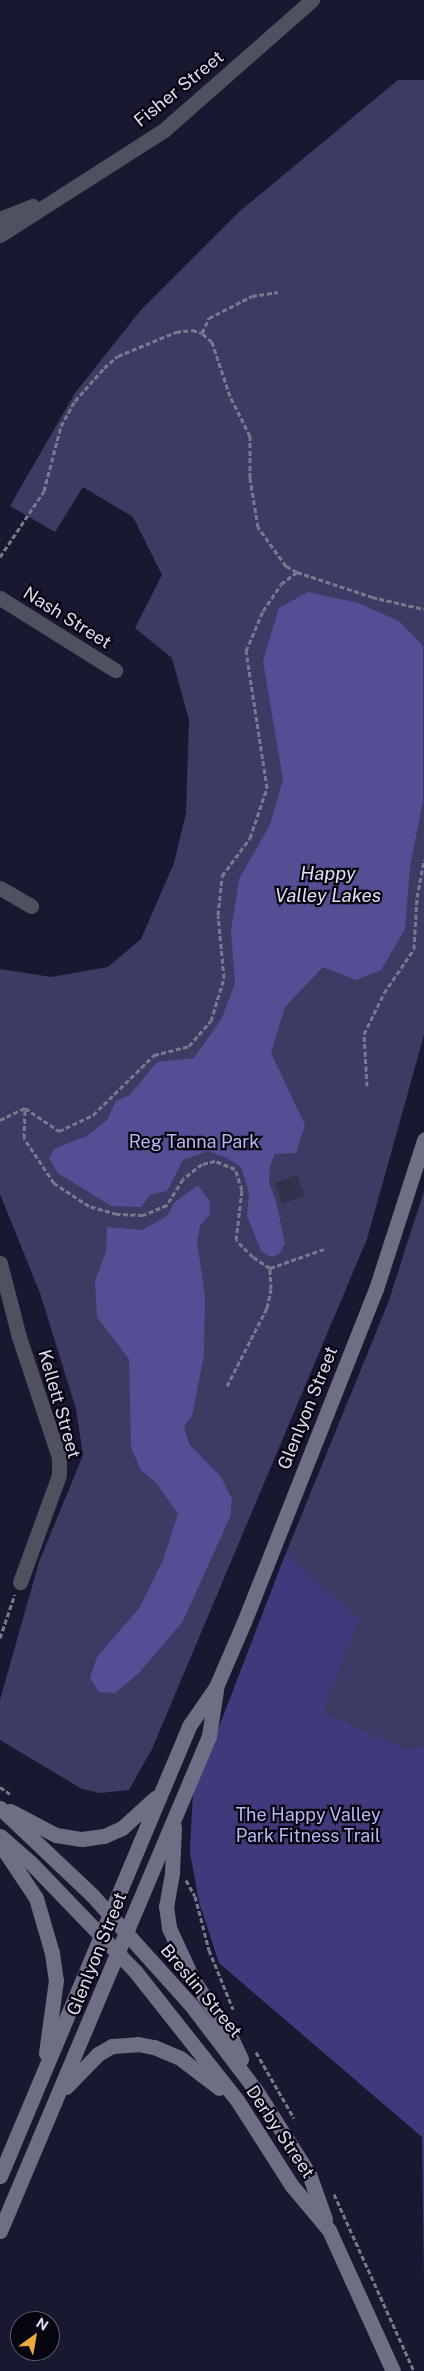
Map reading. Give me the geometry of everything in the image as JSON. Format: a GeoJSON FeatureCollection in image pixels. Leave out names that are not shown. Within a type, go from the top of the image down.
{"type":"FeatureCollection","features":[{"type":"Feature","properties":{"kind":"main road","name":"Glenlyon Street"},"geometry":{"type":"LineString","coordinates":[[0,2176],[189,1726],[216,1686],[376,1289],[424,1140]]}},
{"type":"Feature","properties":{"kind":"main road","name":"Glenlyon Street"},"geometry":{"type":"LineString","coordinates":[[0,2232],[209,1736],[216,1686]]}},
{"type":"Feature","properties":{"kind":"main road"},"geometry":{"type":"LineString","coordinates":[[0,1807],[56,1835],[82,1839],[104,1836],[122,1828],[161,1793]]}},
{"type":"Feature","properties":{"kind":"main road","name":"Breslin Street"},"geometry":{"type":"LineString","coordinates":[[0,1807],[111,1915],[191,2005],[257,2092],[309,2174],[329,2230]]}},
{"type":"Feature","properties":{"kind":"main road"},"geometry":{"type":"LineString","coordinates":[[175,1818],[172,1873],[166,1906],[169,1928],[179,1954],[228,2032],[257,2092]]}},
{"type":"Feature","properties":{"kind":"main road"},"geometry":{"type":"LineString","coordinates":[[0,1836],[102,1936]]}},
{"type":"Feature","properties":{"kind":"main road"},"geometry":{"type":"LineString","coordinates":[[0,1844],[36,1898],[52,1953],[56,1980],[41,2079]]}},
{"type":"Feature","properties":{"kind":"main road","name":"Derby Street"},"geometry":{"type":"LineString","coordinates":[[102,1936],[180,2025],[251,2119],[292,2186],[329,2230],[393,2371]]}},
{"type":"Feature","properties":{"kind":"main road"},"geometry":{"type":"LineString","coordinates":[[60,2093],[98,2054],[112,2046],[138,2044],[154,2047],[180,2058],[205,2076],[251,2119]]}},
{"type":"Feature","properties":{"kind":"street","name":"Fisher Street"},"geometry":{"type":"LineString","coordinates":[[0,236],[61,194],[164,130],[312,0]]}},
{"type":"Feature","properties":{"kind":"street","name":"Fisher Street"},"geometry":{"type":"LineString","coordinates":[[0,219],[61,194]]}},
{"type":"Feature","properties":{"kind":"street","name":"Nash Street"},"geometry":{"type":"LineString","coordinates":[[0,598],[115,670]]}},
{"type":"Feature","properties":{"kind":"street"},"geometry":{"type":"LineString","coordinates":[[0,888],[31,906]]}},
{"type":"Feature","properties":{"kind":"street","name":"Kellett Street"},"geometry":{"type":"LineString","coordinates":[[0,1263],[19,1337],[59,1457],[59,1475],[20,1582]]}},
{"type":"Feature","properties":{"kind":"path"},"geometry":{"type":"LineString","coordinates":[[202,333],[209,318],[252,296],[278,292]]}},
{"type":"Feature","properties":{"kind":"path"},"geometry":{"type":"LineString","coordinates":[[0,557],[44,491],[61,426],[75,401],[104,368],[118,356],[176,332],[192,330],[202,333],[212,342],[230,396],[250,436],[250,478],[258,527],[286,566],[297,572],[372,597],[424,608]]}},
{"type":"Feature","properties":{"kind":"path"},"geometry":{"type":"LineString","coordinates":[[25,1108],[59,1131],[93,1115],[154,1055],[188,1046],[211,1021],[224,978],[218,915],[222,876],[250,838],[267,788],[246,651],[263,611],[281,584],[297,572]]}},
{"type":"Feature","properties":{"kind":"path"},"geometry":{"type":"LineString","coordinates":[[367,1086],[364,1034],[384,993],[414,949],[417,898],[424,860]]}},
{"type":"Feature","properties":{"kind":"path"},"geometry":{"type":"LineString","coordinates":[[0,1120],[25,1108]]}},
{"type":"Feature","properties":{"kind":"path"},"geometry":{"type":"LineString","coordinates":[[25,1108],[24,1138],[54,1183],[90,1206],[117,1214],[143,1214],[167,1205],[183,1180],[202,1164],[215,1161],[235,1169],[242,1190],[236,1240],[252,1257],[270,1268]]}},
{"type":"Feature","properties":{"kind":"path"},"geometry":{"type":"LineString","coordinates":[[270,1268],[324,1249]]}},
{"type":"Feature","properties":{"kind":"path"},"geometry":{"type":"LineString","coordinates":[[227,1386],[267,1308],[271,1289],[270,1268]]}},
{"type":"Feature","properties":{"kind":"path"},"geometry":{"type":"LineString","coordinates":[[0,1638],[20,1582]]}},
{"type":"Feature","properties":{"kind":"green space","name":"Reg Tanna Park"},"geometry":{"type":"Polygon","coordinates":[[[398,80],[424,80],[424,1035],[367,1239],[152,1749],[129,1790],[100,1793],[82,1789],[0,1740],[0,1700],[39,1562],[83,1455],[76,1409],[40,1293],[0,1194],[0,969],[51,977],[108,967],[141,939],[174,863],[186,813],[189,720],[172,658],[135,628],[162,575],[133,517],[83,487],[55,532],[10,506],[75,393],[140,311],[240,211],[398,80]]]}},
{"type":"Feature","properties":{"kind":"green space","name":"The Happy Valley Park Fitness Trail"},"geometry":{"type":"Polygon","coordinates":[[[424,1191],[424,2062],[200,1906],[190,1852],[193,1795],[286,1553],[388,1303],[424,1191]]]}},
{"type":"Feature","properties":{"kind":"green space","name":"The Happy Valley Park Fitness Trail"},"geometry":{"type":"Polygon","coordinates":[[[286,1553],[359,1620],[323,1712],[404,1749],[424,1747],[424,2286],[422,2137],[219,1963],[200,1905],[190,1852],[193,1795],[286,1553]]]}},
{"type":"Feature","properties":{"kind":"water","name":"Happy Valley Lakes"},"geometry":{"type":"Polygon","coordinates":[[[308,592],[358,603],[399,621],[423,646],[423,801],[410,867],[405,929],[381,970],[356,980],[323,967],[285,1007],[271,1053],[305,1125],[296,1153],[275,1154],[270,1166],[269,1183],[276,1201],[285,1244],[279,1254],[271,1257],[261,1251],[247,1216],[249,1192],[241,1167],[227,1158],[208,1151],[183,1160],[167,1191],[150,1195],[141,1207],[111,1206],[58,1173],[49,1158],[54,1149],[87,1136],[107,1120],[116,1101],[130,1095],[157,1062],[194,1058],[222,1018],[235,983],[231,931],[239,879],[270,825],[283,779],[263,661],[279,608],[308,592]]]}},
{"type":"Feature","properties":{"kind":"water"},"geometry":{"type":"Polygon","coordinates":[[[198,1185],[210,1202],[210,1214],[200,1226],[197,1242],[205,1296],[204,1355],[192,1416],[184,1426],[189,1444],[221,1477],[232,1499],[230,1517],[183,1621],[139,1673],[115,1693],[99,1692],[90,1678],[97,1657],[140,1607],[163,1560],[178,1514],[157,1484],[141,1470],[131,1448],[129,1359],[97,1317],[95,1281],[106,1251],[107,1227],[142,1230],[167,1216],[174,1203],[198,1185]]]}},
{"type":"Feature","properties":{"kind":"building"},"geometry":{"type":"Polygon","coordinates":[[[297,1175],[305,1196],[282,1204],[275,1183],[297,1175]]]}}]}
